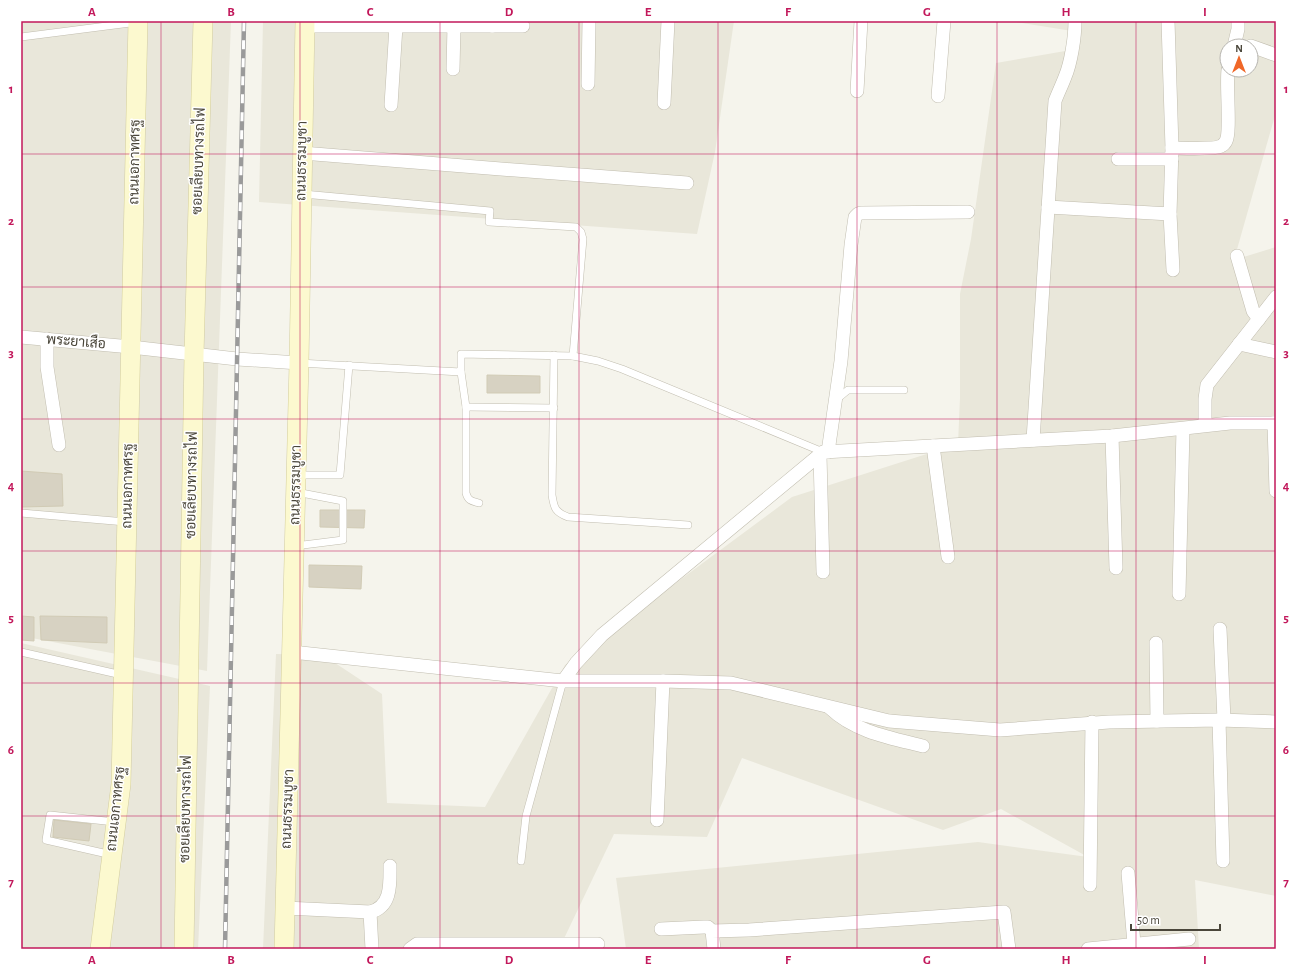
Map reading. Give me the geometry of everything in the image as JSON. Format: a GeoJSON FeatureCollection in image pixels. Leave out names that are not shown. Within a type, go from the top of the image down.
{"type":"FeatureCollection","features":[{"type":"Feature","properties":{"kind":"main road","name":"ซอยเลียบทางรถไฟ"},"geometry":{"type":"LineString","coordinates":[[184,949],[194,355],[203,21]]}},
{"type":"Feature","properties":{"kind":"main road","name":"ถนนเอกาทศรฐ"},"geometry":{"type":"LineString","coordinates":[[100,949],[121,784],[138,22]]}},
{"type":"Feature","properties":{"kind":"main road","name":"ถนนธรรมบูชา"},"geometry":{"type":"LineString","coordinates":[[284,949],[296,484],[305,24]]}},
{"type":"Feature","properties":{"kind":"street"},"geometry":{"type":"LineString","coordinates":[[588,84],[589,21]]}},
{"type":"Feature","properties":{"kind":"street"},"geometry":{"type":"LineString","coordinates":[[664,103],[668,21]]}},
{"type":"Feature","properties":{"kind":"street"},"geometry":{"type":"LineString","coordinates":[[857,91],[861,21]]}},
{"type":"Feature","properties":{"kind":"street"},"geometry":{"type":"LineString","coordinates":[[938,96],[944,21]]}},
{"type":"Feature","properties":{"kind":"street"},"geometry":{"type":"LineString","coordinates":[[1033,440],[1055,101],[1065,77],[1075,31],[1075,21]]}},
{"type":"Feature","properties":{"kind":"street"},"geometry":{"type":"LineString","coordinates":[[1168,21],[1172,153],[1170,214],[1173,270]]}},
{"type":"Feature","properties":{"kind":"street"},"geometry":{"type":"LineString","coordinates":[[1236,38],[1238,21]]}},
{"type":"Feature","properties":{"kind":"street"},"geometry":{"type":"LineString","coordinates":[[305,24],[396,26],[495,24],[523,26]]}},
{"type":"Feature","properties":{"kind":"street"},"geometry":{"type":"LineString","coordinates":[[391,105],[396,26]]}},
{"type":"Feature","properties":{"kind":"street"},"geometry":{"type":"LineString","coordinates":[[453,69],[454,26]]}},
{"type":"Feature","properties":{"kind":"street"},"geometry":{"type":"LineString","coordinates":[[1259,49],[1276,55]]}},
{"type":"Feature","properties":{"kind":"street"},"geometry":{"type":"LineString","coordinates":[[1118,159],[1221,146],[1226,141],[1228,131],[1227,78]]}},
{"type":"Feature","properties":{"kind":"street"},"geometry":{"type":"LineString","coordinates":[[302,153],[687,183]]}},
{"type":"Feature","properties":{"kind":"street"},"geometry":{"type":"LineString","coordinates":[[1048,207],[1170,214]]}},
{"type":"Feature","properties":{"kind":"street"},"geometry":{"type":"LineString","coordinates":[[822,572],[824,453],[835,401],[841,361],[851,245],[855,217],[862,213],[968,212]]}},
{"type":"Feature","properties":{"kind":"street"},"geometry":{"type":"LineString","coordinates":[[1237,256],[1253,311],[1259,319]]}},
{"type":"Feature","properties":{"kind":"street"},"geometry":{"type":"LineString","coordinates":[[1205,425],[1205,399],[1208,385],[1276,297]]}},
{"type":"Feature","properties":{"kind":"street","name":"พระยาเสือ"},"geometry":{"type":"LineString","coordinates":[[21,337],[131,347],[194,355],[298,363]]}},
{"type":"Feature","properties":{"kind":"street"},"geometry":{"type":"LineString","coordinates":[[47,339],[47,367],[59,445]]}},
{"type":"Feature","properties":{"kind":"street"},"geometry":{"type":"LineString","coordinates":[[1239,344],[1276,352]]}},
{"type":"Feature","properties":{"kind":"street"},"geometry":{"type":"LineString","coordinates":[[563,681],[576,663],[602,635],[824,453],[1112,436],[1230,423],[1275,423],[1276,491]]}},
{"type":"Feature","properties":{"kind":"street"},"geometry":{"type":"LineString","coordinates":[[1179,594],[1183,429]]}},
{"type":"Feature","properties":{"kind":"street"},"geometry":{"type":"LineString","coordinates":[[1112,436],[1116,568]]}},
{"type":"Feature","properties":{"kind":"street"},"geometry":{"type":"LineString","coordinates":[[933,446],[948,557]]}},
{"type":"Feature","properties":{"kind":"street"},"geometry":{"type":"LineString","coordinates":[[1220,629],[1223,861]]}},
{"type":"Feature","properties":{"kind":"street"},"geometry":{"type":"LineString","coordinates":[[1156,643],[1157,721]]}},
{"type":"Feature","properties":{"kind":"street"},"geometry":{"type":"LineString","coordinates":[[292,652],[563,681],[731,683],[889,721],[1000,730],[1092,722],[1222,720],[1276,722]]}},
{"type":"Feature","properties":{"kind":"street"},"geometry":{"type":"LineString","coordinates":[[656,820],[663,681]]}},
{"type":"Feature","properties":{"kind":"street"},"geometry":{"type":"LineString","coordinates":[[827,706],[838,716],[850,723],[888,737],[923,746]]}},
{"type":"Feature","properties":{"kind":"street"},"geometry":{"type":"LineString","coordinates":[[1090,885],[1092,722]]}},
{"type":"Feature","properties":{"kind":"street"},"geometry":{"type":"LineString","coordinates":[[285,908],[370,912],[380,909],[390,888],[390,866]]}},
{"type":"Feature","properties":{"kind":"street"},"geometry":{"type":"LineString","coordinates":[[1128,873],[1134,944]]}},
{"type":"Feature","properties":{"kind":"street"},"geometry":{"type":"LineString","coordinates":[[370,912],[372,949]]}},
{"type":"Feature","properties":{"kind":"street"},"geometry":{"type":"LineString","coordinates":[[712,931],[743,931],[1004,912],[1009,949]]}},
{"type":"Feature","properties":{"kind":"street"},"geometry":{"type":"LineString","coordinates":[[662,929],[708,927],[712,931],[714,949]]}},
{"type":"Feature","properties":{"kind":"street"},"geometry":{"type":"LineString","coordinates":[[1088,949],[1190,939]]}},
{"type":"Feature","properties":{"kind":"street"},"geometry":{"type":"LineString","coordinates":[[410,949],[417,944],[598,944]]}},
{"type":"Feature","properties":{"kind":"lane"},"geometry":{"type":"LineString","coordinates":[[21,37],[138,22]]}},
{"type":"Feature","properties":{"kind":"lane"},"geometry":{"type":"LineString","coordinates":[[301,193],[490,211],[489,222],[576,227],[581,232],[583,239],[573,356]]}},
{"type":"Feature","properties":{"kind":"lane"},"geometry":{"type":"LineString","coordinates":[[479,503],[470,501],[466,493],[466,407],[461,372],[461,354],[554,355],[573,356],[598,361],[622,369],[824,453]]}},
{"type":"Feature","properties":{"kind":"lane"},"geometry":{"type":"LineString","coordinates":[[554,355],[552,495],[553,503],[557,512],[568,518],[688,525]]}},
{"type":"Feature","properties":{"kind":"lane"},"geometry":{"type":"LineString","coordinates":[[298,363],[461,372]]}},
{"type":"Feature","properties":{"kind":"lane"},"geometry":{"type":"LineString","coordinates":[[296,484],[340,475],[349,365]]}},
{"type":"Feature","properties":{"kind":"lane"},"geometry":{"type":"LineString","coordinates":[[835,401],[848,390],[904,390]]}},
{"type":"Feature","properties":{"kind":"lane"},"geometry":{"type":"LineString","coordinates":[[466,407],[554,408]]}},
{"type":"Feature","properties":{"kind":"lane"},"geometry":{"type":"LineString","coordinates":[[294,546],[343,540],[343,501],[296,484]]}},
{"type":"Feature","properties":{"kind":"lane"},"geometry":{"type":"LineString","coordinates":[[21,513],[127,522]]}},
{"type":"Feature","properties":{"kind":"lane"},"geometry":{"type":"LineString","coordinates":[[21,652],[124,675]]}},
{"type":"Feature","properties":{"kind":"lane"},"geometry":{"type":"LineString","coordinates":[[521,861],[526,816],[563,681]]}},
{"type":"Feature","properties":{"kind":"lane"},"geometry":{"type":"LineString","coordinates":[[112,855],[46,840],[50,815],[116,822]]}},
{"type":"Feature","properties":{"kind":"shaded area"},"geometry":{"type":"Polygon","coordinates":[[[21,21],[231,21],[207,671],[21,636],[21,21]]]}},
{"type":"Feature","properties":{"kind":"shaded area"},"geometry":{"type":"Polygon","coordinates":[[[263,21],[734,21],[715,152],[697,234],[259,202],[263,21]]]}},
{"type":"Feature","properties":{"kind":"shaded area"},"geometry":{"type":"Polygon","coordinates":[[[1010,21],[1276,21],[1276,112],[1234,260],[1276,247],[1276,896],[1195,880],[1199,949],[626,949],[616,878],[978,842],[1088,857],[1001,809],[943,830],[742,758],[707,837],[614,834],[559,949],[263,949],[276,654],[323,655],[382,694],[387,803],[485,807],[565,665],[792,497],[958,444],[960,398],[960,294],[971,239],[996,63],[1071,50],[1072,31],[1010,21]]]}},
{"type":"Feature","properties":{"kind":"shaded area"},"geometry":{"type":"Polygon","coordinates":[[[21,643],[210,686],[198,949],[21,949],[21,643]]]}},
{"type":"Feature","properties":{"kind":"building"},"geometry":{"type":"Polygon","coordinates":[[[487,375],[540,376],[540,393],[487,393],[487,375]]]}},
{"type":"Feature","properties":{"kind":"building"},"geometry":{"type":"Polygon","coordinates":[[[21,471],[62,474],[63,506],[21,507],[21,471]]]}},
{"type":"Feature","properties":{"kind":"building"},"geometry":{"type":"Polygon","coordinates":[[[320,510],[365,510],[364,528],[320,527],[320,510]]]}},
{"type":"Feature","properties":{"kind":"building"},"geometry":{"type":"Polygon","coordinates":[[[309,565],[362,566],[361,589],[309,587],[309,565]]]}},
{"type":"Feature","properties":{"kind":"building"},"geometry":{"type":"Polygon","coordinates":[[[21,616],[34,617],[34,641],[21,640],[21,616]]]}},
{"type":"Feature","properties":{"kind":"building"},"geometry":{"type":"Polygon","coordinates":[[[40,616],[107,617],[107,643],[41,640],[40,616]]]}},
{"type":"Feature","properties":{"kind":"building"},"geometry":{"type":"Polygon","coordinates":[[[54,820],[91,824],[89,841],[53,837],[54,820]]]}},
{"type":"Feature","properties":{"kind":"railway"},"geometry":{"type":"LineString","coordinates":[[225,949],[244,21]]}}]}
